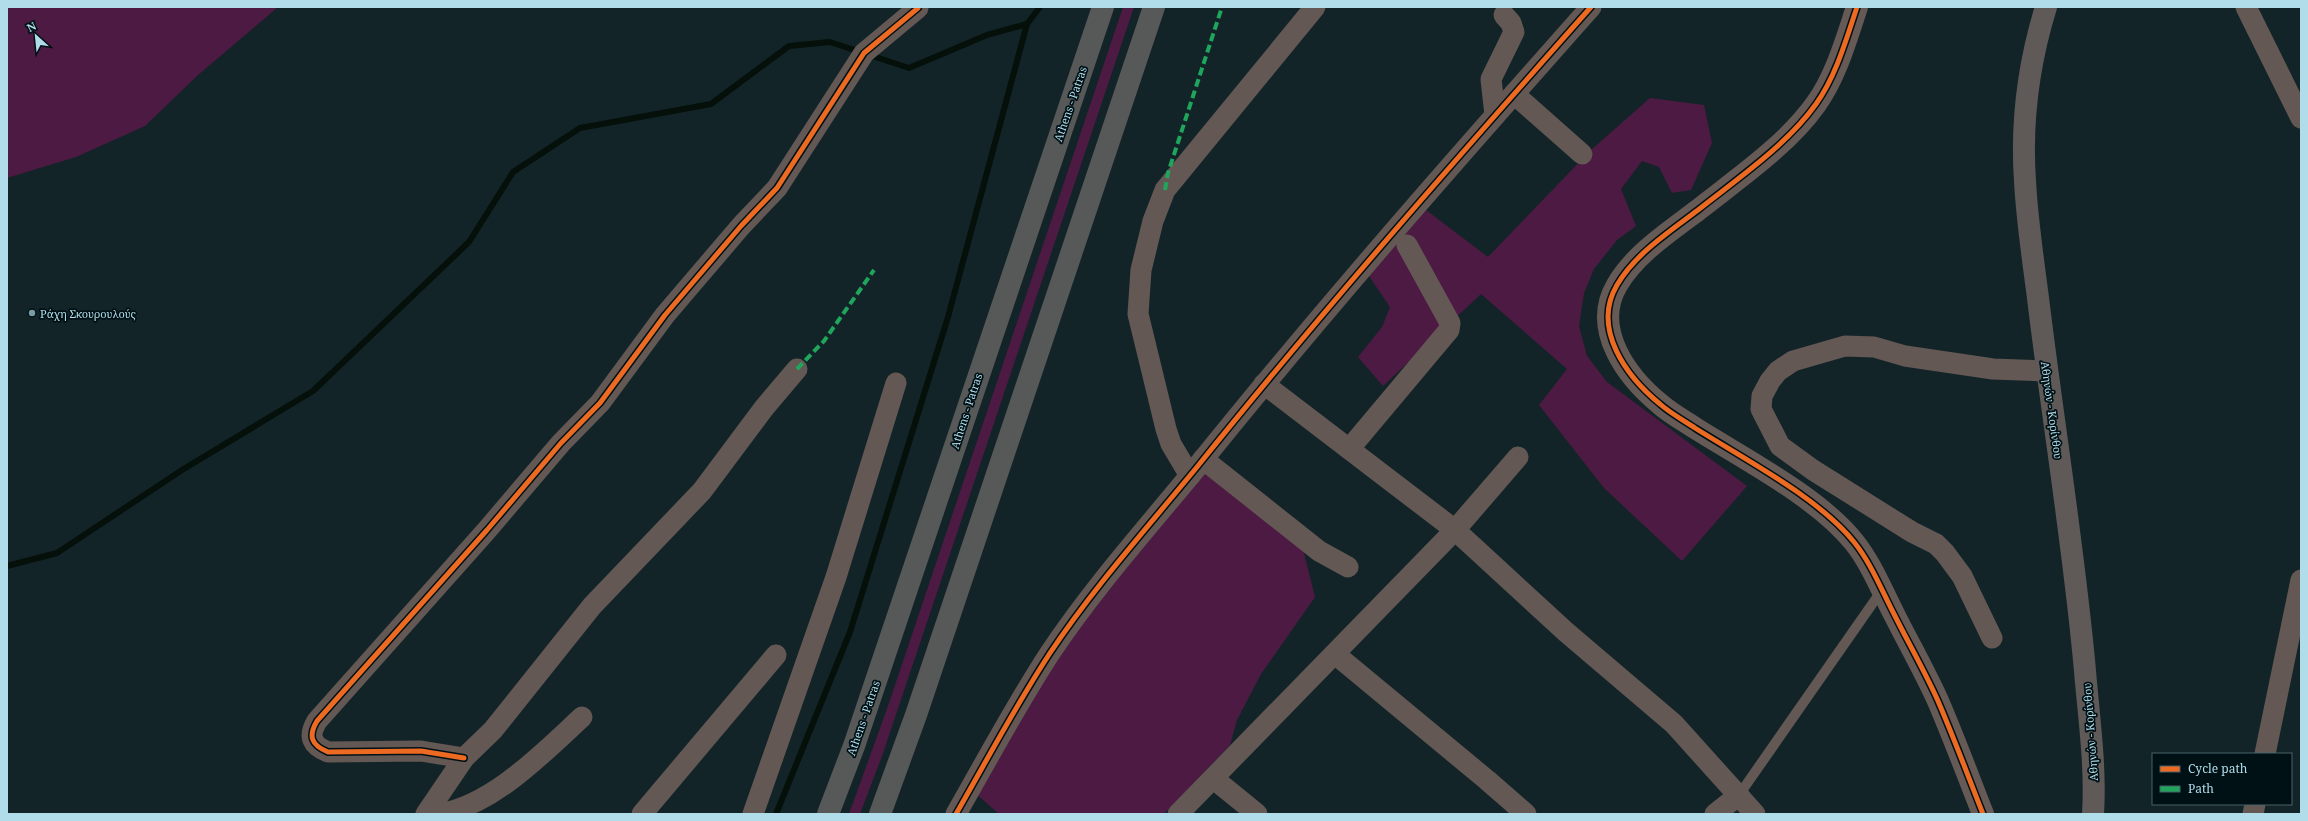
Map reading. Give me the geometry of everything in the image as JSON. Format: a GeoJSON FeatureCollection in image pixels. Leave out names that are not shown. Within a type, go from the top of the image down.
{"type":"FeatureCollection","features":[{"type":"Feature","properties":{"kind":"highway","name":"Athens - Patras"},"geometry":{"type":"LineString","coordinates":[[828,814],[854,746],[1103,7]]}},
{"type":"Feature","properties":{"kind":"highway"},"geometry":{"type":"LineString","coordinates":[[880,814],[916,715],[1154,7]]}},
{"type":"Feature","properties":{"kind":"main road","name":"Αθηνών - Κορίνθου"},"geometry":{"type":"LineString","coordinates":[[2046,7],[2040,28],[2030,82],[2024,129],[2025,180],[2046,370],[2082,632],[2092,755],[2093,814]]}},
{"type":"Feature","properties":{"kind":"street"},"geometry":{"type":"LineString","coordinates":[[1190,476],[1171,444],[1166,429],[1138,314],[1141,270],[1153,221],[1165,190],[1315,7]]}},
{"type":"Feature","properties":{"kind":"street"},"geometry":{"type":"LineString","coordinates":[[956,814],[1050,652],[1097,588],[1264,384],[1378,248],[1591,7]]}},
{"type":"Feature","properties":{"kind":"street"},"geometry":{"type":"LineString","coordinates":[[1857,7],[1829,81],[1816,104],[1793,132],[1728,186],[1660,239],[1636,261],[1617,286],[1610,302],[1610,332],[1618,358],[1635,381],[1660,405],[1807,500],[1831,519],[1854,542],[1882,590],[1937,700],[1983,814]]}},
{"type":"Feature","properties":{"kind":"street"},"geometry":{"type":"LineString","coordinates":[[2246,7],[2301,118]]}},
{"type":"Feature","properties":{"kind":"street"},"geometry":{"type":"LineString","coordinates":[[464,758],[421,751],[328,752],[318,748],[312,739],[311,730],[317,720],[487,530],[561,443],[600,403],[665,315],[741,226],[777,188],[864,53],[918,8]]}},
{"type":"Feature","properties":{"kind":"street"},"geometry":{"type":"LineString","coordinates":[[1495,116],[1491,79],[1514,32],[1511,23],[1504,15]]}},
{"type":"Feature","properties":{"kind":"street"},"geometry":{"type":"LineString","coordinates":[[1514,94],[1582,154]]}},
{"type":"Feature","properties":{"kind":"street"},"geometry":{"type":"LineString","coordinates":[[1350,448],[1449,330],[1450,323],[1407,245]]}},
{"type":"Feature","properties":{"kind":"street"},"geometry":{"type":"LineString","coordinates":[[1992,638],[1962,576],[1936,544],[1912,532],[1813,470],[1780,446],[1761,409],[1762,396],[1770,381],[1778,372],[1793,361],[1845,346],[1874,348],[1905,356],[1993,369],[2046,370]]}},
{"type":"Feature","properties":{"kind":"street"},"geometry":{"type":"LineString","coordinates":[[426,814],[464,758],[493,730],[592,606],[702,491],[764,408],[797,369]]}},
{"type":"Feature","properties":{"kind":"street"},"geometry":{"type":"LineString","coordinates":[[753,814],[836,577],[896,383]]}},
{"type":"Feature","properties":{"kind":"street"},"geometry":{"type":"LineString","coordinates":[[1264,384],[1350,448],[1455,530],[1566,632],[1674,724],[1755,814]]}},
{"type":"Feature","properties":{"kind":"street"},"geometry":{"type":"LineString","coordinates":[[1178,814],[1214,779],[1455,530],[1518,457]]}},
{"type":"Feature","properties":{"kind":"street"},"geometry":{"type":"LineString","coordinates":[[1203,459],[1319,551],[1348,567]]}},
{"type":"Feature","properties":{"kind":"street"},"geometry":{"type":"LineString","coordinates":[[2265,753],[2301,580]]}},
{"type":"Feature","properties":{"kind":"street"},"geometry":{"type":"LineString","coordinates":[[1335,654],[1526,814]]}},
{"type":"Feature","properties":{"kind":"street"},"geometry":{"type":"LineString","coordinates":[[642,814],[776,656]]}},
{"type":"Feature","properties":{"kind":"street"},"geometry":{"type":"LineString","coordinates":[[439,814],[476,801],[497,790],[582,717]]}},
{"type":"Feature","properties":{"kind":"street"},"geometry":{"type":"LineString","coordinates":[[1214,779],[1257,814]]}},
{"type":"Feature","properties":{"kind":"street"},"geometry":{"type":"LineString","coordinates":[[1715,814],[1739,795]]}},
{"type":"Feature","properties":{"kind":"lane"},"geometry":{"type":"LineString","coordinates":[[1739,795],[1882,590]]}},
{"type":"Feature","properties":{"kind":"shaded area"},"geometry":{"type":"Polygon","coordinates":[[[7,7],[278,7],[198,75],[145,126],[76,157],[7,178],[7,7]]]}},
{"type":"Feature","properties":{"kind":"shaded area"},"geometry":{"type":"Polygon","coordinates":[[[1123,7],[1134,7],[882,756],[860,814],[849,814],[888,706],[1123,7]]]}},
{"type":"Feature","properties":{"kind":"shaded area"},"geometry":{"type":"Polygon","coordinates":[[[1650,98],[1704,105],[1712,143],[1691,190],[1672,193],[1659,167],[1642,161],[1621,189],[1636,226],[1617,240],[1594,269],[1584,293],[1579,326],[1587,356],[1607,382],[1747,486],[1682,561],[1604,488],[1539,405],[1567,369],[1481,294],[1383,386],[1358,357],[1382,327],[1390,307],[1369,276],[1426,210],[1488,257],[1591,150],[1650,98]]]}},
{"type":"Feature","properties":{"kind":"shaded area"},"geometry":{"type":"Polygon","coordinates":[[[1206,472],[1303,549],[1315,597],[1261,674],[1237,720],[1230,745],[1164,814],[999,814],[975,793],[1047,668],[1132,554],[1206,472]]]}},
{"type":"Feature","properties":{"kind":"waterway"},"geometry":{"type":"LineString","coordinates":[[776,814],[850,632],[948,317],[1027,24],[1040,7]]}},
{"type":"Feature","properties":{"kind":"waterway"},"geometry":{"type":"LineString","coordinates":[[7,566],[57,553],[182,470],[313,391],[469,242],[513,172],[580,128],[711,104],[789,46],[830,42],[909,68],[987,35],[1027,24]]}},
{"type":"Feature","properties":{"kind":"marked path"},"geometry":{"type":"LineString","coordinates":[[1165,190],[1168,173],[1222,7]]}},
{"type":"Feature","properties":{"kind":"marked path"},"geometry":{"type":"LineString","coordinates":[[797,369],[824,341],[874,270]]}},
{"type":"Feature","properties":{"kind":"cycle path"},"geometry":{"type":"LineString","coordinates":[[956,814],[1037,673],[1084,605],[1140,535],[1342,292],[1591,7]]}},
{"type":"Feature","properties":{"kind":"cycle path"},"geometry":{"type":"LineString","coordinates":[[1857,7],[1835,70],[1816,104],[1791,134],[1761,161],[1664,235],[1633,263],[1617,285],[1610,302],[1608,318],[1610,335],[1616,351],[1625,366],[1636,380],[1660,404],[1714,440],[1801,494],[1839,525],[1854,542],[1871,568],[1933,690],[1983,814]]}},
{"type":"Feature","properties":{"kind":"cycle path"},"geometry":{"type":"LineString","coordinates":[[464,758],[421,751],[328,752],[318,746],[313,740],[312,736],[314,726],[317,721],[487,530],[561,443],[600,403],[665,315],[741,226],[777,188],[864,53],[918,8]]}},
{"type":"Feature","properties":{"kind":"place","name":"Ράχη Σκουρουλούς"},"geometry":{"type":"Point","coordinates":[32,313]}}]}
